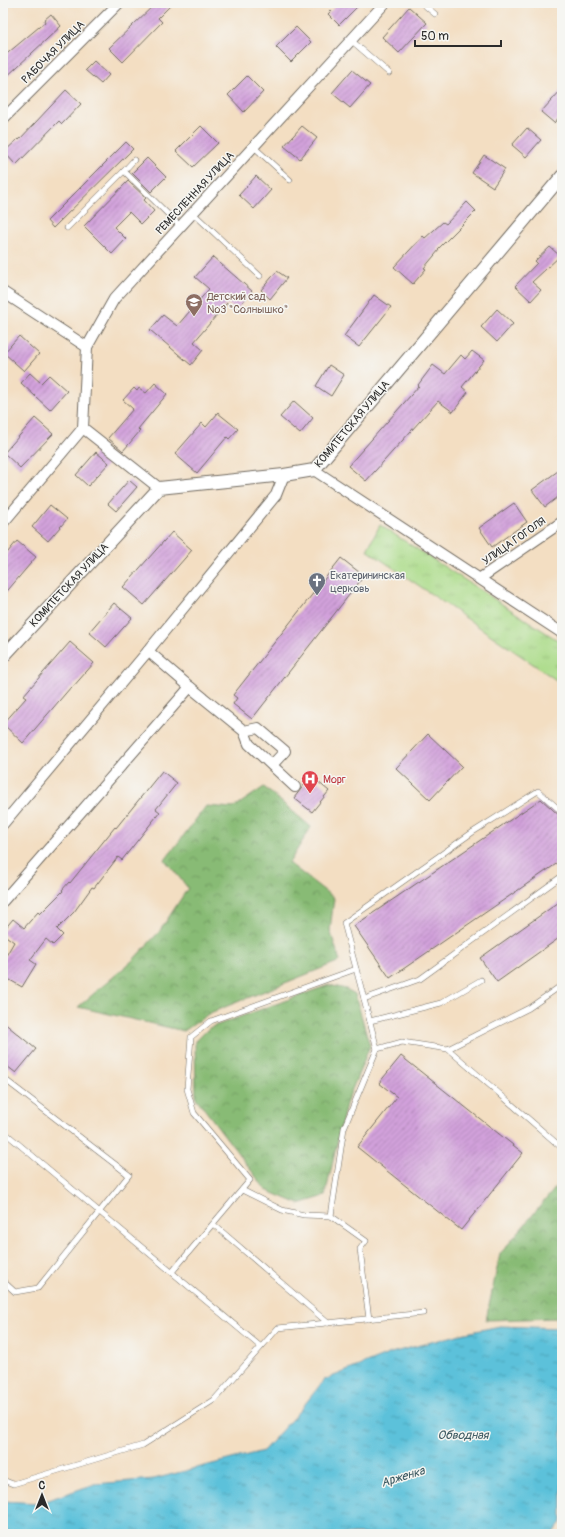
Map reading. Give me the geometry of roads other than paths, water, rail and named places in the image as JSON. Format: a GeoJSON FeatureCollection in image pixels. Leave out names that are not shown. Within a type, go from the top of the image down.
{"type":"FeatureCollection","features":[{"type":"Feature","properties":{"kind":"street","name":"РАБОЧАЯ УЛИЦА"},"geometry":{"type":"LineString","coordinates":[[3,119],[119,3]]}},
{"type":"Feature","properties":{"kind":"street","name":"РЕМЕСЛЕННАЯ УЛИЦА"},"geometry":{"type":"LineString","coordinates":[[83,428],[87,347],[114,299],[352,41],[385,3]]}},
{"type":"Feature","properties":{"kind":"street","name":"КОМИТЕТСКАЯ УЛИЦА"},"geometry":{"type":"LineString","coordinates":[[3,657],[159,488],[284,475],[314,470],[562,176]]}},
{"type":"Feature","properties":{"kind":"street"},"geometry":{"type":"LineString","coordinates":[[3,292],[87,347]]}},
{"type":"Feature","properties":{"kind":"street"},"geometry":{"type":"LineString","coordinates":[[3,523],[83,428],[159,488]]}},
{"type":"Feature","properties":{"kind":"street"},"geometry":{"type":"LineString","coordinates":[[314,470],[479,580],[562,633]]}},
{"type":"Feature","properties":{"kind":"street"},"geometry":{"type":"LineString","coordinates":[[3,824],[148,651],[276,494],[284,475]]}},
{"type":"Feature","properties":{"kind":"street","name":"УЛИЦА ГОГОЛЯ"},"geometry":{"type":"LineString","coordinates":[[479,580],[562,522]]}},
{"type":"Feature","properties":{"kind":"street"},"geometry":{"type":"LineString","coordinates":[[148,651],[244,731],[249,744],[295,787]]}},
{"type":"Feature","properties":{"kind":"street"},"geometry":{"type":"LineString","coordinates":[[3,902],[190,687]]}},
{"type":"Feature","properties":{"kind":"street"},"geometry":{"type":"LineString","coordinates":[[244,731],[258,728],[285,750],[272,765]]}},
{"type":"Feature","properties":{"kind":"lane"},"geometry":{"type":"LineString","coordinates":[[422,3],[435,14]]}},
{"type":"Feature","properties":{"kind":"lane"},"geometry":{"type":"LineString","coordinates":[[352,41],[389,73]]}},
{"type":"Feature","properties":{"kind":"lane"},"geometry":{"type":"LineString","coordinates":[[254,147],[290,180]]}},
{"type":"Feature","properties":{"kind":"lane"},"geometry":{"type":"LineString","coordinates":[[67,228],[134,160]]}},
{"type":"Feature","properties":{"kind":"lane"},"geometry":{"type":"LineString","coordinates":[[124,171],[181,227]]}},
{"type":"Feature","properties":{"kind":"lane"},"geometry":{"type":"LineString","coordinates":[[193,213],[260,276]]}},
{"type":"Feature","properties":{"kind":"lane"},"geometry":{"type":"LineString","coordinates":[[331,1216],[344,1128],[377,1049],[344,923],[473,832],[538,791],[562,812]]}},
{"type":"Feature","properties":{"kind":"lane"},"geometry":{"type":"LineString","coordinates":[[364,999],[420,979],[562,876]]}},
{"type":"Feature","properties":{"kind":"lane"},"geometry":{"type":"LineString","coordinates":[[172,1272],[250,1180],[194,1113],[187,1089],[191,1037],[211,1021],[356,969]]}},
{"type":"Feature","properties":{"kind":"lane"},"geometry":{"type":"LineString","coordinates":[[370,1022],[441,1002],[481,980]]}},
{"type":"Feature","properties":{"kind":"lane"},"geometry":{"type":"LineString","coordinates":[[448,1049],[529,1008],[562,985]]}},
{"type":"Feature","properties":{"kind":"lane"},"geometry":{"type":"LineString","coordinates":[[377,1049],[402,1042],[448,1049],[562,1148]]}},
{"type":"Feature","properties":{"kind":"lane"},"geometry":{"type":"LineString","coordinates":[[3,1078],[129,1175],[38,1288],[15,1292],[3,1281]]}},
{"type":"Feature","properties":{"kind":"lane"},"geometry":{"type":"LineString","coordinates":[[3,1131],[260,1347]]}},
{"type":"Feature","properties":{"kind":"lane"},"geometry":{"type":"LineString","coordinates":[[242,1190],[282,1210],[304,1215],[331,1216],[366,1241],[360,1249],[369,1319]]}},
{"type":"Feature","properties":{"kind":"lane"},"geometry":{"type":"LineString","coordinates":[[212,1224],[328,1323]]}},
{"type":"Feature","properties":{"kind":"lane"},"geometry":{"type":"LineString","coordinates":[[3,1480],[13,1484],[143,1445],[214,1400],[278,1328],[424,1313]]}},
{"type":"Feature","properties":{"kind":"water","name":"Обводная"},"geometry":{"type":"Polygon","coordinates":[[[500,1326],[562,1328],[562,1521],[552,1534],[3,1534],[3,1501],[39,1503],[95,1484],[154,1479],[263,1451],[301,1409],[324,1380],[391,1353],[461,1334],[500,1326]]]}},
{"type":"Feature","properties":{"kind":"place","name":"Детский сад №3 \"Солнышко\""},"geometry":{"type":"Point","coordinates":[194,317]}},
{"type":"Feature","properties":{"kind":"place","name":"Екатерининская церковь"},"geometry":{"type":"Point","coordinates":[317,596]}},
{"type":"Feature","properties":{"kind":"place","name":"Морг"},"geometry":{"type":"Point","coordinates":[310,794]}},
{"type":"Feature","properties":{"kind":"water label","name":"Арженка"},"geometry":{"type":"Point","coordinates":[403,1477]}}]}
